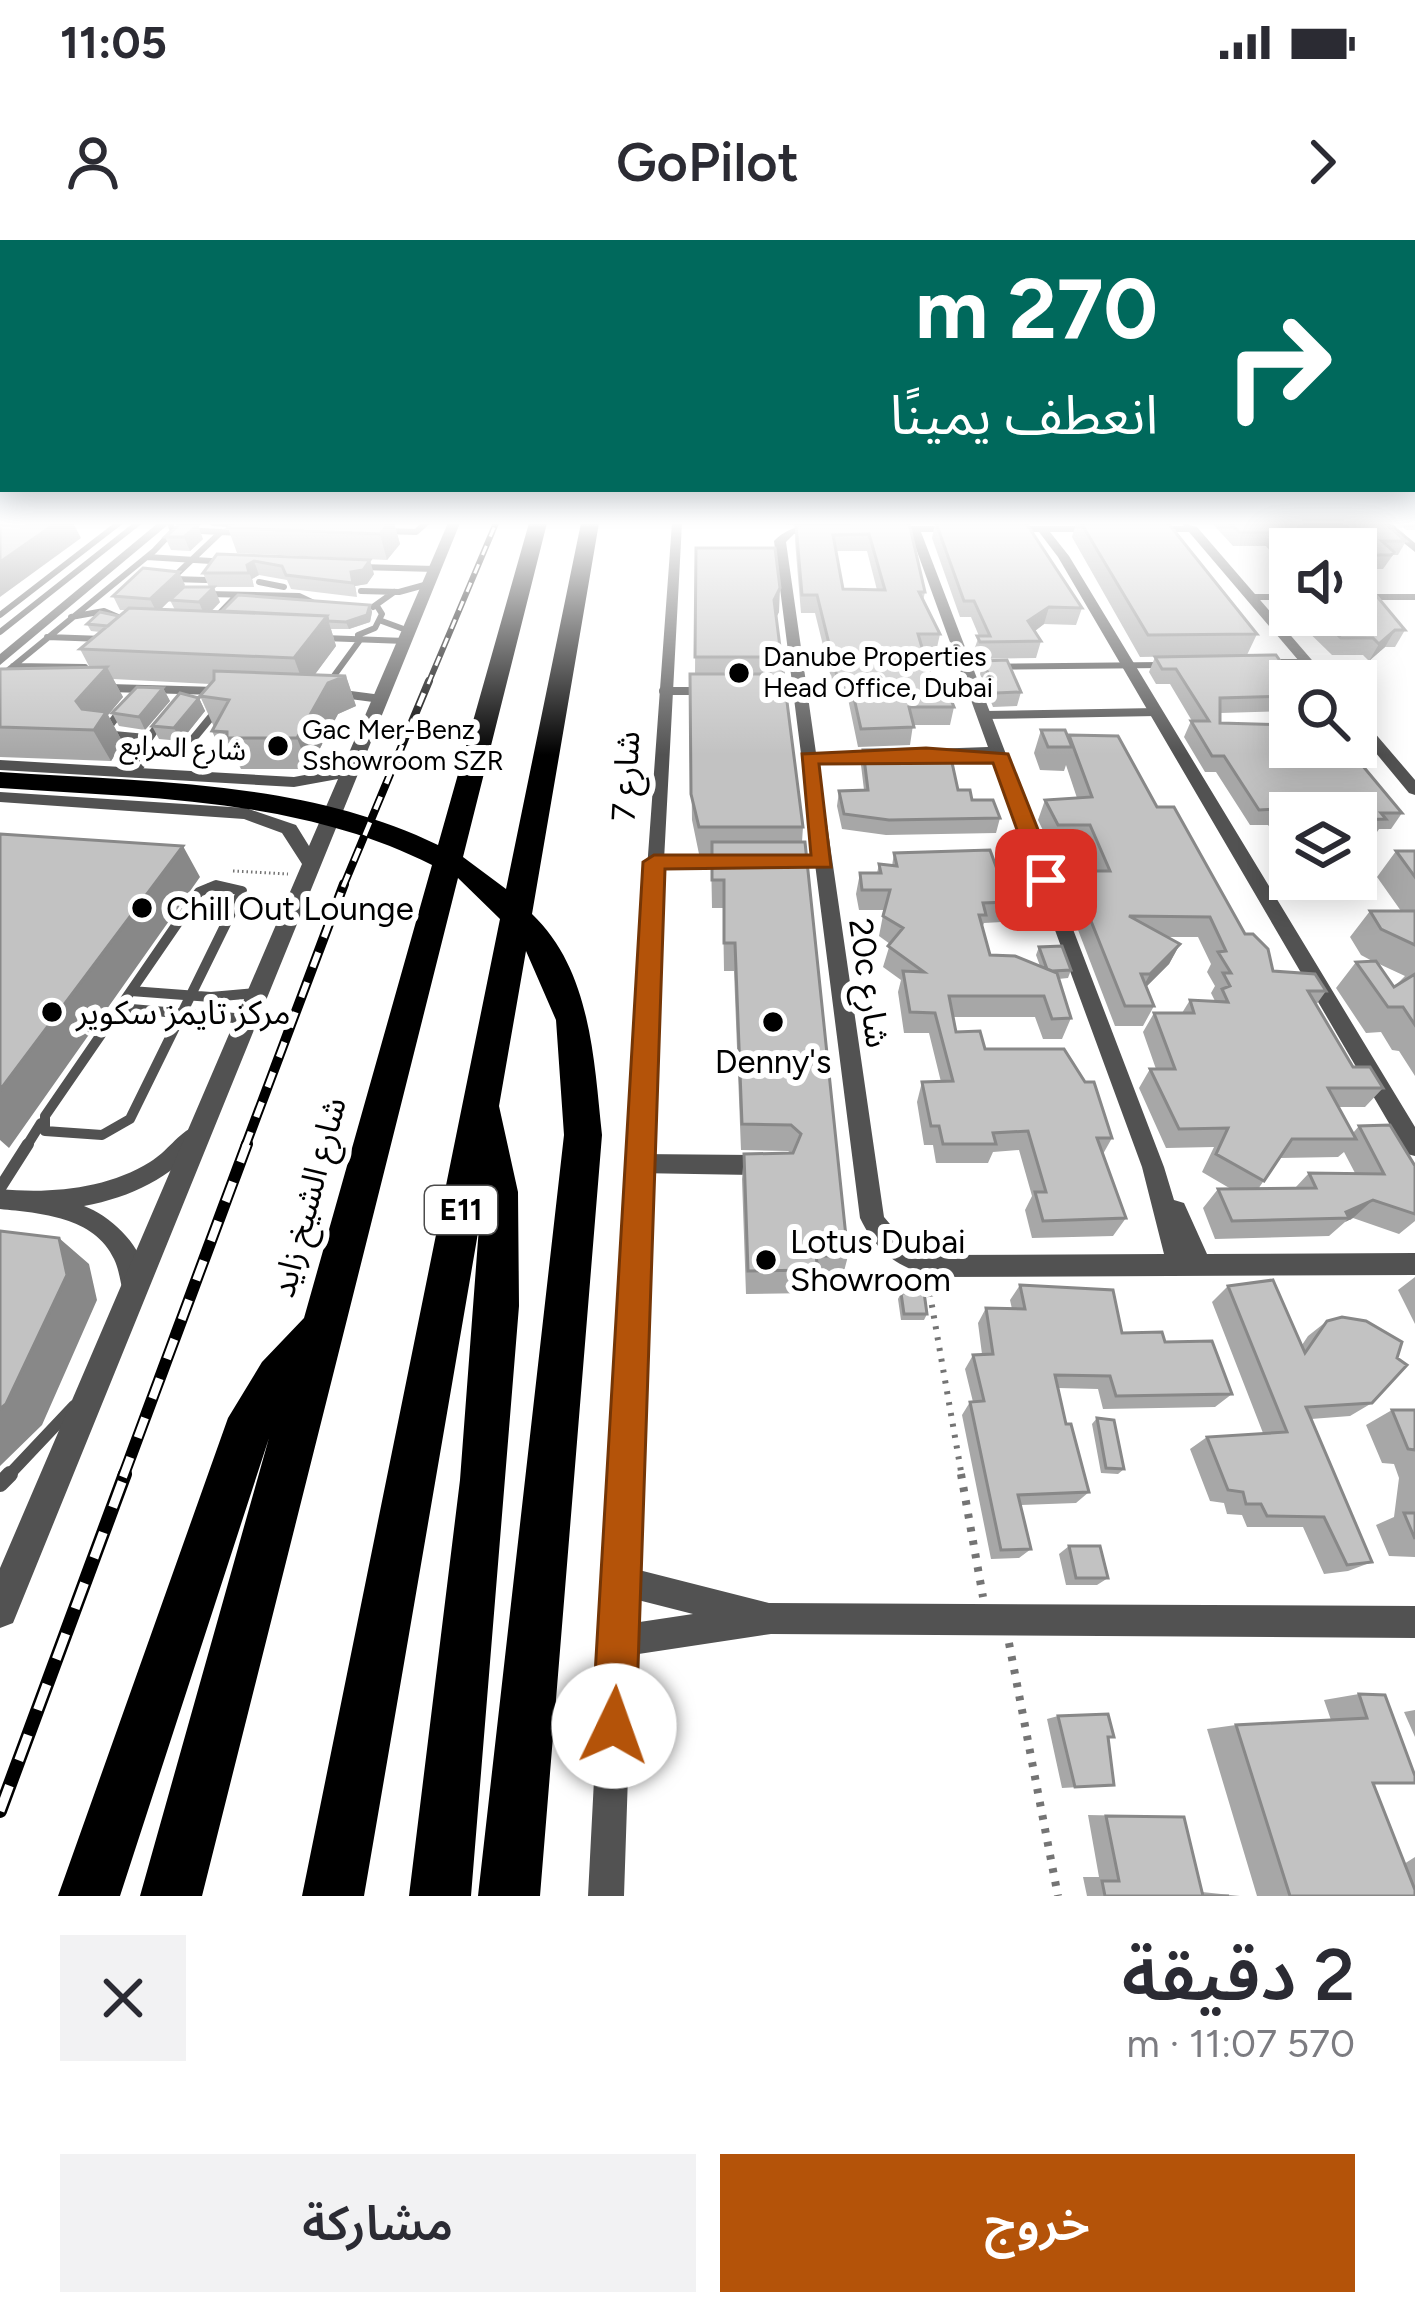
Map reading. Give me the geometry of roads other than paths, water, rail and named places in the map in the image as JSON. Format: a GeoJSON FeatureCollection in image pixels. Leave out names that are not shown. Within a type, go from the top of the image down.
{"type":"FeatureCollection","features":[{"type":"Feature","properties":{"kind":"highway","name":"شارع الشيخ زايد"},"geometry":{"type":"LineString","coordinates":[[171,1896],[516,600]]}},
{"type":"Feature","properties":{"kind":"highway","name":"E11"},"geometry":{"type":"LineString","coordinates":[[333,1896],[575,600]]}},
{"type":"Feature","properties":{"kind":"highway"},"geometry":{"type":"LineString","coordinates":[[0,780],[334,812],[399,832],[445,854],[486,883],[522,918],[551,961],[572,1010],[583,1069],[583,1135],[509,1896]]}},
{"type":"Feature","properties":{"kind":"highway"},"geometry":{"type":"LineString","coordinates":[[440,1896],[482,1506],[498,1298],[499,1209],[482,1098]]}},
{"type":"Feature","properties":{"kind":"highway"},"geometry":{"type":"LineString","coordinates":[[89,1896],[245,1436],[278,1378],[322,1327]]}},
{"type":"Feature","properties":{"kind":"street"},"geometry":{"type":"LineString","coordinates":[[7,663],[79,600]]}},
{"type":"Feature","properties":{"kind":"street"},"geometry":{"type":"LineString","coordinates":[[0,1610],[422,600]]}},
{"type":"Feature","properties":{"kind":"street","name":"شارع 7"},"geometry":{"type":"LineString","coordinates":[[606,1896],[623,1581],[637,1164],[670,600]]}},
{"type":"Feature","properties":{"kind":"street","name":"20c شارع"},"geometry":{"type":"LineString","coordinates":[[788,600],[872,1218],[893,1249],[924,1264],[1190,1266]]}},
{"type":"Feature","properties":{"kind":"street"},"geometry":{"type":"LineString","coordinates":[[942,600],[1190,1266],[1415,1264]]}},
{"type":"Feature","properties":{"kind":"street"},"geometry":{"type":"LineString","coordinates":[[1090,600],[1415,1147]]}},
{"type":"Feature","properties":{"kind":"street"},"geometry":{"type":"LineString","coordinates":[[1254,600],[1305,660]]}},
{"type":"Feature","properties":{"kind":"street"},"geometry":{"type":"LineString","coordinates":[[1377,744],[1413,786]]}},
{"type":"Feature","properties":{"kind":"street"},"geometry":{"type":"LineString","coordinates":[[808,754],[999,754]]}},
{"type":"Feature","properties":{"kind":"street","name":"شارع المرابع"},"geometry":{"type":"LineString","coordinates":[[0,765],[286,782],[323,778],[356,758]]}},
{"type":"Feature","properties":{"kind":"street"},"geometry":{"type":"LineString","coordinates":[[246,814],[284,803],[293,792],[286,782]]}},
{"type":"Feature","properties":{"kind":"street","name":"شارع المرابع"},"geometry":{"type":"LineString","coordinates":[[0,797],[246,814],[289,829],[308,868]]}},
{"type":"Feature","properties":{"kind":"street"},"geometry":{"type":"LineString","coordinates":[[30,1202],[84,1198],[139,1181],[181,1152],[202,1125]]}},
{"type":"Feature","properties":{"kind":"street"},"geometry":{"type":"LineString","coordinates":[[0,1199],[78,1212],[114,1232],[132,1267],[134,1289]]}},
{"type":"Feature","properties":{"kind":"street"},"geometry":{"type":"LineString","coordinates":[[623,1581],[770,1618]]}},
{"type":"Feature","properties":{"kind":"street"},"geometry":{"type":"LineString","coordinates":[[618,1641],[770,1618],[1415,1622]]}},
{"type":"Feature","properties":{"kind":"lane"},"geometry":{"type":"LineString","coordinates":[[0,632],[40,600]]}},
{"type":"Feature","properties":{"kind":"lane"},"geometry":{"type":"LineString","coordinates":[[0,677],[7,663],[91,600]]}},
{"type":"Feature","properties":{"kind":"lane"},"geometry":{"type":"LineString","coordinates":[[71,617],[108,611],[120,600]]}},
{"type":"Feature","properties":{"kind":"lane"},"geometry":{"type":"LineString","coordinates":[[208,625],[232,600]]}},
{"type":"Feature","properties":{"kind":"lane"},"geometry":{"type":"LineString","coordinates":[[309,600],[319,605]]}},
{"type":"Feature","properties":{"kind":"lane"},"geometry":{"type":"LineString","coordinates":[[364,608],[384,600]]}},
{"type":"Feature","properties":{"kind":"lane"},"geometry":{"type":"LineString","coordinates":[[377,606],[379,620]]}},
{"type":"Feature","properties":{"kind":"lane"},"geometry":{"type":"LineString","coordinates":[[108,611],[110,616],[137,619]]}},
{"type":"Feature","properties":{"kind":"lane"},"geometry":{"type":"LineString","coordinates":[[379,620],[407,636]]}},
{"type":"Feature","properties":{"kind":"lane"},"geometry":{"type":"LineString","coordinates":[[379,620],[364,634],[314,635],[360,640],[407,636]]}},
{"type":"Feature","properties":{"kind":"lane"},"geometry":{"type":"LineString","coordinates":[[218,633],[193,628],[230,626]]}},
{"type":"Feature","properties":{"kind":"lane"},"geometry":{"type":"LineString","coordinates":[[47,637],[119,640],[85,667],[82,679]]}},
{"type":"Feature","properties":{"kind":"lane"},"geometry":{"type":"LineString","coordinates":[[360,640],[321,693],[381,699]]}},
{"type":"Feature","properties":{"kind":"lane"},"geometry":{"type":"LineString","coordinates":[[7,663],[85,667]]}},
{"type":"Feature","properties":{"kind":"lane"},"geometry":{"type":"LineString","coordinates":[[1262,663],[1269,663]]}},
{"type":"Feature","properties":{"kind":"lane"},"geometry":{"type":"LineString","coordinates":[[967,667],[1173,664]]}},
{"type":"Feature","properties":{"kind":"lane"},"geometry":{"type":"LineString","coordinates":[[184,750],[220,704],[94,690],[231,691]]}},
{"type":"Feature","properties":{"kind":"lane"},"geometry":{"type":"LineString","coordinates":[[662,691],[725,691]]}},
{"type":"Feature","properties":{"kind":"lane"},"geometry":{"type":"LineString","coordinates":[[137,694],[102,732],[146,738]]}},
{"type":"Feature","properties":{"kind":"lane"},"geometry":{"type":"LineString","coordinates":[[171,711],[142,746],[219,753]]}},
{"type":"Feature","properties":{"kind":"lane"},"geometry":{"type":"LineString","coordinates":[[985,715],[1157,712]]}},
{"type":"Feature","properties":{"kind":"lane"},"geometry":{"type":"LineString","coordinates":[[135,773],[153,748]]}},
{"type":"Feature","properties":{"kind":"lane"},"geometry":{"type":"LineString","coordinates":[[654,862],[738,862]]}},
{"type":"Feature","properties":{"kind":"lane"},"geometry":{"type":"LineString","coordinates":[[802,862],[823,862]]}},
{"type":"Feature","properties":{"kind":"lane"},"geometry":{"type":"LineString","coordinates":[[0,1188],[43,1120],[199,892],[212,885],[239,886],[133,1114],[121,1128],[102,1135],[45,1131],[43,1120]]}},
{"type":"Feature","properties":{"kind":"lane"},"geometry":{"type":"LineString","coordinates":[[131,991],[191,996],[256,993]]}},
{"type":"Feature","properties":{"kind":"lane"},"geometry":{"type":"LineString","coordinates":[[120,1008],[246,1019]]}},
{"type":"Feature","properties":{"kind":"lane"},"geometry":{"type":"LineString","coordinates":[[637,1164],[765,1165]]}},
{"type":"Feature","properties":{"kind":"lane"},"geometry":{"type":"LineString","coordinates":[[0,1484],[93,1386]]}},
{"type":"Feature","properties":{"kind":"railway"},"geometry":{"type":"LineString","coordinates":[[428,684],[463,600]]}},
{"type":"Feature","properties":{"kind":"railway"},"geometry":{"type":"LineString","coordinates":[[343,887],[429,681]]}},
{"type":"Feature","properties":{"kind":"railway"},"geometry":{"type":"LineString","coordinates":[[245,1147],[344,884]]}},
{"type":"Feature","properties":{"kind":"railway"},"geometry":{"type":"LineString","coordinates":[[123,1477],[247,1144]]}},
{"type":"Feature","properties":{"kind":"railway"},"geometry":{"type":"LineString","coordinates":[[0,1811],[125,1474]]}},
{"type":"Feature","properties":{"kind":"place","name":"Danube Properties Head Office, Dubai"},"geometry":{"type":"Point","coordinates":[739,673]}},
{"type":"Feature","properties":{"kind":"place","name":"Gac Mer-Benz Sshowroom SZR"},"geometry":{"type":"Point","coordinates":[278,746]}},
{"type":"Feature","properties":{"kind":"place","name":"Chill Out Lounge"},"geometry":{"type":"Point","coordinates":[142,908]}},
{"type":"Feature","properties":{"kind":"place","name":"مركز تايمز سكوير"},"geometry":{"type":"Point","coordinates":[52,1012]}},
{"type":"Feature","properties":{"kind":"place","name":"Denny's"},"geometry":{"type":"Point","coordinates":[773,1022]}},
{"type":"Feature","properties":{"kind":"place","name":"Lotus Dubai Showroom"},"geometry":{"type":"Point","coordinates":[766,1260]}}]}
